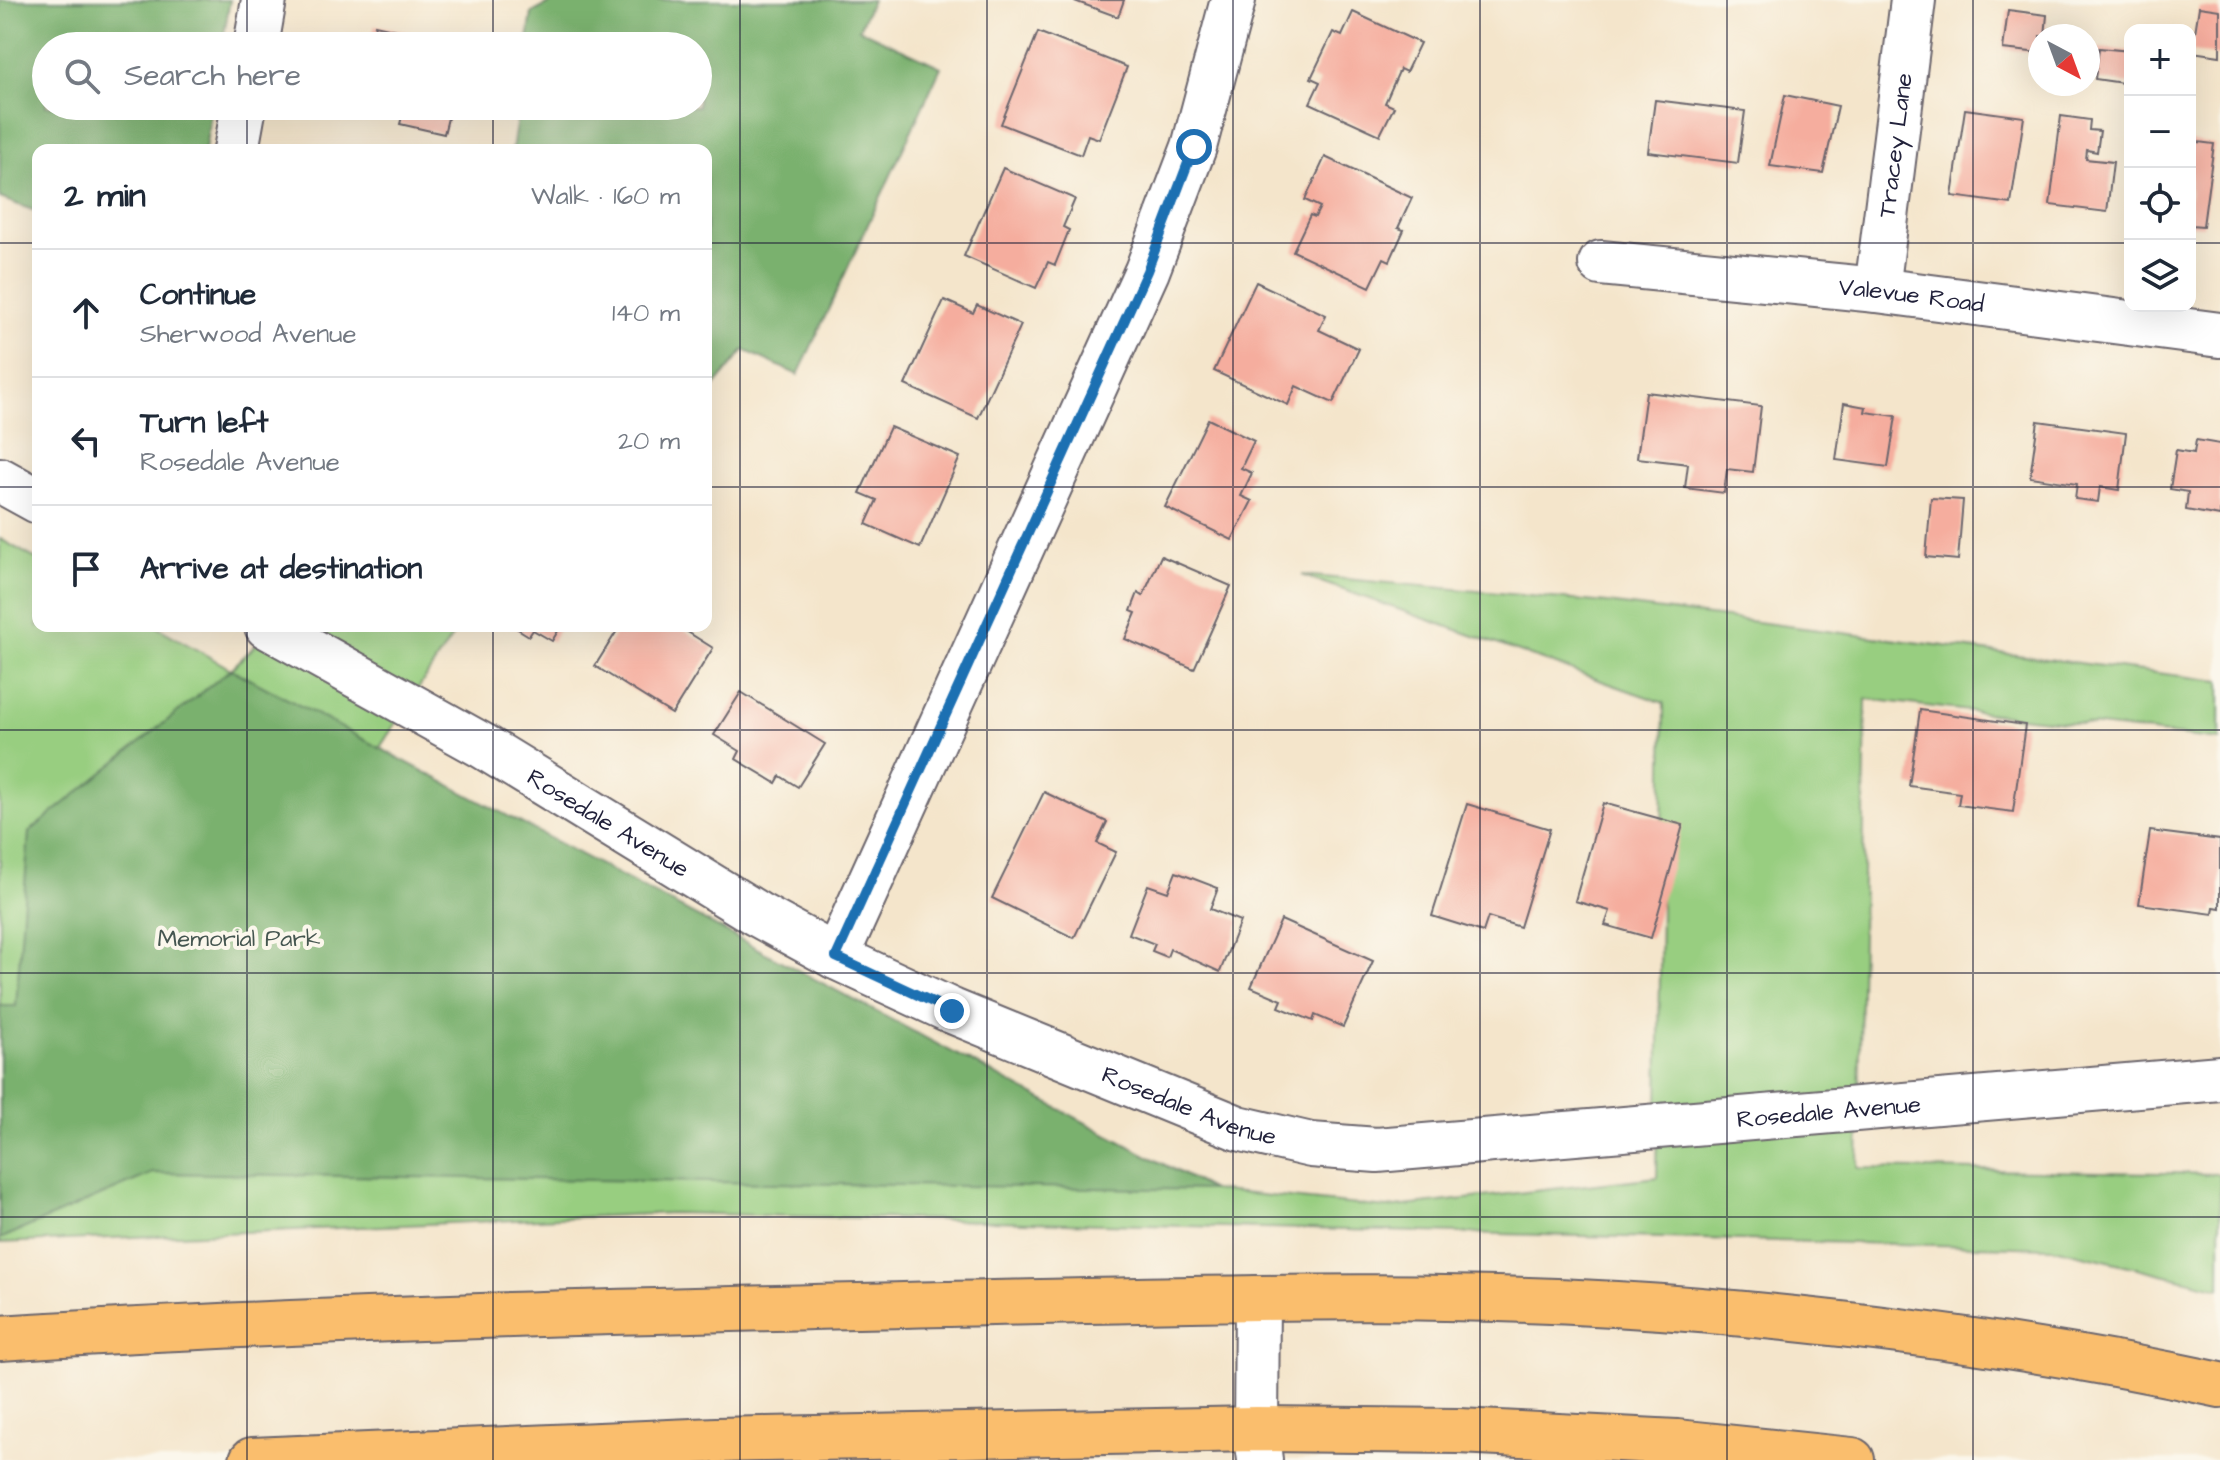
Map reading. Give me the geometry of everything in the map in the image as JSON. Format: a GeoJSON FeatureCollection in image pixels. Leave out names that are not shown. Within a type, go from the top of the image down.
{"type":"FeatureCollection","features":[{"type":"Feature","properties":{"kind":"highway"},"geometry":{"type":"LineString","coordinates":[[0,1338],[165,1327],[715,1309],[1257,1298],[1472,1301],[1697,1310],[1936,1336],[2157,1371],[2220,1385]]}},
{"type":"Feature","properties":{"kind":"highway"},"geometry":{"type":"LineString","coordinates":[[252,1460],[716,1440],[1258,1445],[1459,1431],[1677,1442],[1852,1460]]}},
{"type":"Feature","properties":{"kind":"street"},"geometry":{"type":"LineString","coordinates":[[258,32],[264,0]]}},
{"type":"Feature","properties":{"kind":"street"},"geometry":{"type":"LineString","coordinates":[[836,957],[1147,271],[1194,147],[1233,0]]}},
{"type":"Feature","properties":{"kind":"street","name":"Tracey Lane"},"geometry":{"type":"LineString","coordinates":[[1877,290],[1913,0]]}},
{"type":"Feature","properties":{"kind":"street"},"geometry":{"type":"LineString","coordinates":[[237,144],[241,120]]}},
{"type":"Feature","properties":{"kind":"street","name":"Valevue Road"},"geometry":{"type":"LineString","coordinates":[[1601,263],[1877,290],[2220,335]]}},
{"type":"Feature","properties":{"kind":"street"},"geometry":{"type":"LineString","coordinates":[[0,480],[32,498]]}},
{"type":"Feature","properties":{"kind":"street","name":"Rosedale Avenue"},"geometry":{"type":"LineString","coordinates":[[278,632],[483,746],[757,914],[836,957],[952,1011],[1238,1128],[1311,1145],[1377,1150],[2220,1078]]}},
{"type":"Feature","properties":{"kind":"street"},"geometry":{"type":"LineString","coordinates":[[1257,1298],[1258,1445]]}},
{"type":"Feature","properties":{"kind":"green space"},"geometry":{"type":"Polygon","coordinates":[[[0,0],[230,0],[224,32],[32,32],[32,120],[210,120],[206,144],[32,144],[32,210],[0,198],[0,0]]]}},
{"type":"Feature","properties":{"kind":"green space"},"geometry":{"type":"Polygon","coordinates":[[[556,0],[872,0],[859,29],[941,67],[798,375],[744,350],[712,390],[712,144],[513,144],[517,120],[712,120],[712,32],[529,32],[532,13],[556,0]]]}},
{"type":"Feature","properties":{"kind":"green space","name":"Memorial Park"},"geometry":{"type":"Polygon","coordinates":[[[0,539],[32,557],[32,632],[166,632],[231,669],[269,632],[455,632],[379,749],[1212,1190],[1387,1208],[1657,1177],[1664,703],[1301,575],[1607,603],[2220,681],[2220,740],[1866,699],[1858,1168],[2220,1174],[2220,1288],[2054,1248],[673,1213],[0,1243],[0,539]]]}},
{"type":"Feature","properties":{"kind":"green space","name":"Memorial Park"},"geometry":{"type":"Polygon","coordinates":[[[231,669],[1212,1190],[153,1173],[0,1239],[0,1006],[16,1006],[29,832],[231,669]]]}},
{"type":"Feature","properties":{"kind":"building"},"geometry":{"type":"Polygon","coordinates":[[[1072,0],[1124,0],[1118,17],[1072,0]]]}},
{"type":"Feature","properties":{"kind":"building"},"geometry":{"type":"Polygon","coordinates":[[[2199,7],[2220,10],[2220,56],[2196,53],[2199,7]]]}},
{"type":"Feature","properties":{"kind":"building"},"geometry":{"type":"Polygon","coordinates":[[[2008,10],[2047,15],[2046,24],[2028,24],[2028,52],[2003,49],[2008,10]]]}},
{"type":"Feature","properties":{"kind":"building"},"geometry":{"type":"Polygon","coordinates":[[[1353,12],[1420,43],[1406,72],[1400,69],[1385,103],[1394,107],[1380,135],[1310,103],[1320,82],[1311,78],[1333,32],[1342,36],[1353,12]]]}},
{"type":"Feature","properties":{"kind":"building"},"geometry":{"type":"Polygon","coordinates":[[[375,25],[406,32],[373,32],[375,25]]]}},
{"type":"Feature","properties":{"kind":"building"},"geometry":{"type":"Polygon","coordinates":[[[1038,32],[1127,67],[1099,139],[1088,135],[1081,155],[1001,124],[1038,32]]]}},
{"type":"Feature","properties":{"kind":"building"},"geometry":{"type":"Polygon","coordinates":[[[2100,48],[2124,50],[2124,83],[2100,80],[2100,48]]]}},
{"type":"Feature","properties":{"kind":"building"},"geometry":{"type":"Polygon","coordinates":[[[1785,95],[1838,106],[1823,173],[1770,166],[1785,95]]]}},
{"type":"Feature","properties":{"kind":"building"},"geometry":{"type":"Polygon","coordinates":[[[1655,100],[1745,111],[1738,163],[1648,152],[1655,100]]]}},
{"type":"Feature","properties":{"kind":"building"},"geometry":{"type":"Polygon","coordinates":[[[1965,109],[2024,117],[2011,204],[1952,196],[1965,109]]]}},
{"type":"Feature","properties":{"kind":"building"},"geometry":{"type":"Polygon","coordinates":[[[2061,116],[2090,120],[2089,130],[2100,131],[2097,152],[2087,150],[2086,159],[2113,162],[2107,212],[2050,205],[2061,116]]]}},
{"type":"Feature","properties":{"kind":"building"},"geometry":{"type":"Polygon","coordinates":[[[401,120],[448,120],[444,134],[400,124],[401,120]]]}},
{"type":"Feature","properties":{"kind":"building"},"geometry":{"type":"Polygon","coordinates":[[[2196,142],[2214,144],[2203,226],[2196,225],[2196,142]]]}},
{"type":"Feature","properties":{"kind":"building"},"geometry":{"type":"Polygon","coordinates":[[[1325,157],[1412,198],[1398,228],[1404,230],[1390,261],[1384,258],[1370,287],[1293,251],[1310,215],[1315,217],[1320,207],[1305,200],[1325,157]]]}},
{"type":"Feature","properties":{"kind":"building"},"geometry":{"type":"Polygon","coordinates":[[[1003,168],[1075,199],[1063,227],[1069,230],[1055,265],[1048,262],[1036,288],[964,256],[1003,168]]]}},
{"type":"Feature","properties":{"kind":"building"},"geometry":{"type":"Polygon","coordinates":[[[1256,282],[1326,315],[1319,330],[1359,349],[1333,403],[1296,386],[1288,405],[1214,371],[1256,282]]]}},
{"type":"Feature","properties":{"kind":"building"},"geometry":{"type":"Polygon","coordinates":[[[944,300],[973,313],[977,305],[1021,325],[978,418],[905,385],[944,300]]]}},
{"type":"Feature","properties":{"kind":"building"},"geometry":{"type":"Polygon","coordinates":[[[1646,392],[1761,406],[1753,472],[1727,469],[1724,493],[1685,488],[1688,464],[1637,458],[1646,392]]]}},
{"type":"Feature","properties":{"kind":"building"},"geometry":{"type":"Polygon","coordinates":[[[1844,403],[1866,407],[1865,412],[1896,416],[1888,467],[1836,460],[1844,403]]]}},
{"type":"Feature","properties":{"kind":"building"},"geometry":{"type":"Polygon","coordinates":[[[1208,419],[1254,441],[1241,468],[1252,473],[1241,496],[1252,501],[1232,540],[1165,507],[1208,419]]]}},
{"type":"Feature","properties":{"kind":"building"},"geometry":{"type":"Polygon","coordinates":[[[2038,421],[2126,433],[2119,490],[2100,487],[2098,502],[2075,499],[2077,484],[2030,477],[2038,421]]]}},
{"type":"Feature","properties":{"kind":"building"},"geometry":{"type":"Polygon","coordinates":[[[890,427],[960,457],[920,548],[866,524],[877,500],[860,493],[890,427]]]}},
{"type":"Feature","properties":{"kind":"building"},"geometry":{"type":"Polygon","coordinates":[[[2196,440],[2220,444],[2220,516],[2186,510],[2188,492],[2170,489],[2176,450],[2194,453],[2196,440]]]}},
{"type":"Feature","properties":{"kind":"building"},"geometry":{"type":"Polygon","coordinates":[[[1931,498],[1963,500],[1958,560],[1926,557],[1931,498]]]}},
{"type":"Feature","properties":{"kind":"building"},"geometry":{"type":"Polygon","coordinates":[[[1161,556],[1231,586],[1194,669],[1125,639],[1136,613],[1131,611],[1138,593],[1143,596],[1161,556]]]}},
{"type":"Feature","properties":{"kind":"building"},"geometry":{"type":"Polygon","coordinates":[[[536,632],[557,632],[552,641],[536,632]]]}},
{"type":"Feature","properties":{"kind":"building"},"geometry":{"type":"Polygon","coordinates":[[[616,632],[688,632],[713,648],[672,714],[595,666],[616,632]]]}},
{"type":"Feature","properties":{"kind":"building"},"geometry":{"type":"Polygon","coordinates":[[[741,692],[825,744],[798,787],[780,776],[776,783],[736,759],[740,751],[714,735],[741,692]]]}},
{"type":"Feature","properties":{"kind":"building"},"geometry":{"type":"Polygon","coordinates":[[[1920,710],[2025,725],[2013,812],[1958,805],[1960,793],[1909,786],[1920,710]]]}},
{"type":"Feature","properties":{"kind":"building"},"geometry":{"type":"Polygon","coordinates":[[[1044,792],[1107,822],[1097,843],[1116,852],[1074,938],[992,898],[1044,792]]]}},
{"type":"Feature","properties":{"kind":"building"},"geometry":{"type":"Polygon","coordinates":[[[1603,803],[1683,825],[1651,938],[1605,925],[1610,911],[1575,901],[1603,803]]]}},
{"type":"Feature","properties":{"kind":"building"},"geometry":{"type":"Polygon","coordinates":[[[1467,804],[1550,829],[1520,927],[1488,917],[1483,932],[1432,916],[1467,804]]]}},
{"type":"Feature","properties":{"kind":"building"},"geometry":{"type":"Polygon","coordinates":[[[2150,831],[2220,840],[2220,908],[2214,907],[2213,914],[2139,904],[2150,831]]]}},
{"type":"Feature","properties":{"kind":"building"},"geometry":{"type":"Polygon","coordinates":[[[1176,872],[1218,888],[1210,909],[1240,921],[1220,972],[1170,949],[1167,957],[1152,951],[1155,944],[1129,934],[1148,885],[1168,892],[1176,872]]]}},
{"type":"Feature","properties":{"kind":"building"},"geometry":{"type":"Polygon","coordinates":[[[1281,920],[1373,961],[1343,1027],[1315,1015],[1313,1021],[1279,1007],[1282,1000],[1251,987],[1281,920]]]}},
{"type":"Feature","properties":{"kind":"route"},"geometry":{"type":"LineString","coordinates":[[952,1011],[836,957],[1147,271],[1194,147]]}}]}
